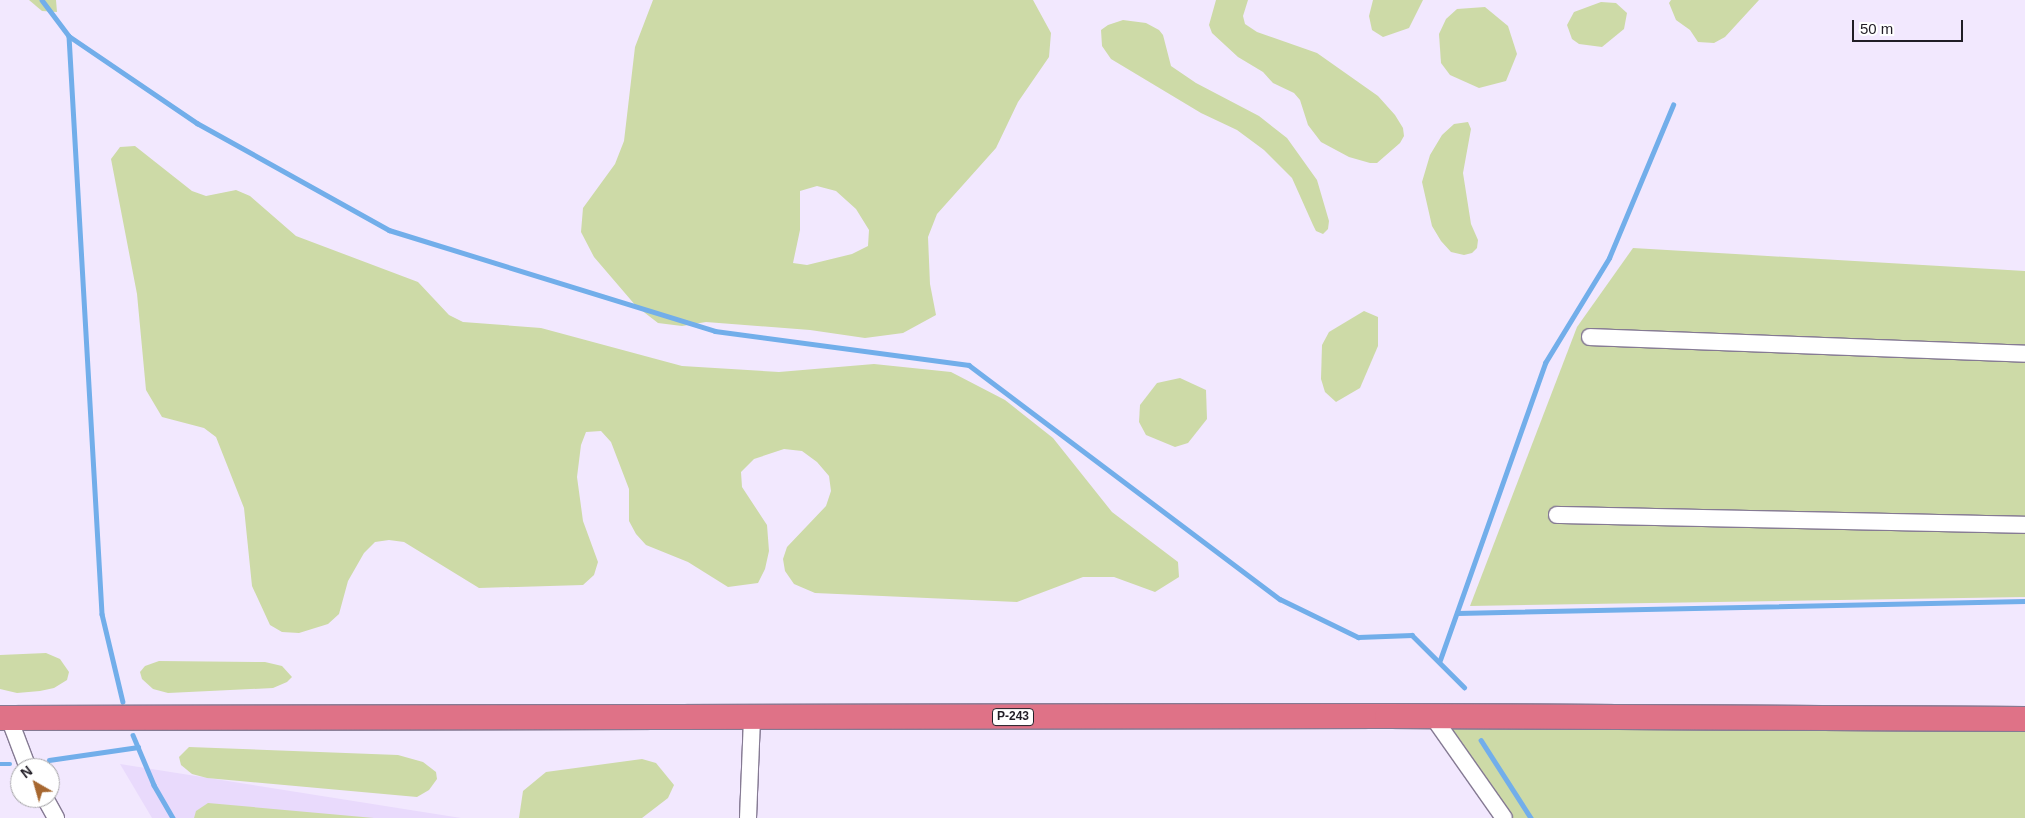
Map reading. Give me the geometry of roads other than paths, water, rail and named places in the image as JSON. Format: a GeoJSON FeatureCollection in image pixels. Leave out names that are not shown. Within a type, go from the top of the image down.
{"type":"FeatureCollection","features":[{"type":"Feature","properties":{"kind":"highway","name":"Р-243"},"geometry":{"type":"LineString","coordinates":[[5,718],[1433,717],[2025,719]]}},
{"type":"Feature","properties":{"kind":"street"},"geometry":{"type":"LineString","coordinates":[[1590,337],[2025,354]]}},
{"type":"Feature","properties":{"kind":"street"},"geometry":{"type":"LineString","coordinates":[[1557,515],[2025,525]]}},
{"type":"Feature","properties":{"kind":"street"},"geometry":{"type":"LineString","coordinates":[[748,818],[752,717]]}},
{"type":"Feature","properties":{"kind":"street"},"geometry":{"type":"LineString","coordinates":[[1433,717],[1504,818]]}},
{"type":"Feature","properties":{"kind":"street"},"geometry":{"type":"LineString","coordinates":[[5,718],[23,758]]}},
{"type":"Feature","properties":{"kind":"waterway"},"geometry":{"type":"LineString","coordinates":[[42,0],[69,36],[197,123],[389,230],[715,331],[969,365],[1280,599],[1358,637],[1412,635],[1464,687]]}},
{"type":"Feature","properties":{"kind":"waterway"},"geometry":{"type":"LineString","coordinates":[[69,36],[102,614],[123,702]]}},
{"type":"Feature","properties":{"kind":"waterway"},"geometry":{"type":"LineString","coordinates":[[1440,660],[1545,363],[1609,258],[1673,105]]}},
{"type":"Feature","properties":{"kind":"waterway"},"geometry":{"type":"LineString","coordinates":[[1457,613],[2025,601]]}},
{"type":"Feature","properties":{"kind":"waterway"},"geometry":{"type":"LineString","coordinates":[[133,735],[154,785],[173,818]]}},
{"type":"Feature","properties":{"kind":"waterway"},"geometry":{"type":"LineString","coordinates":[[1481,740],[1531,818]]}},
{"type":"Feature","properties":{"kind":"waterway"},"geometry":{"type":"LineString","coordinates":[[60,758],[138,747]]}},
{"type":"Feature","properties":{"kind":"waterway"},"geometry":{"type":"LineString","coordinates":[[0,764],[10,764]]}}]}
